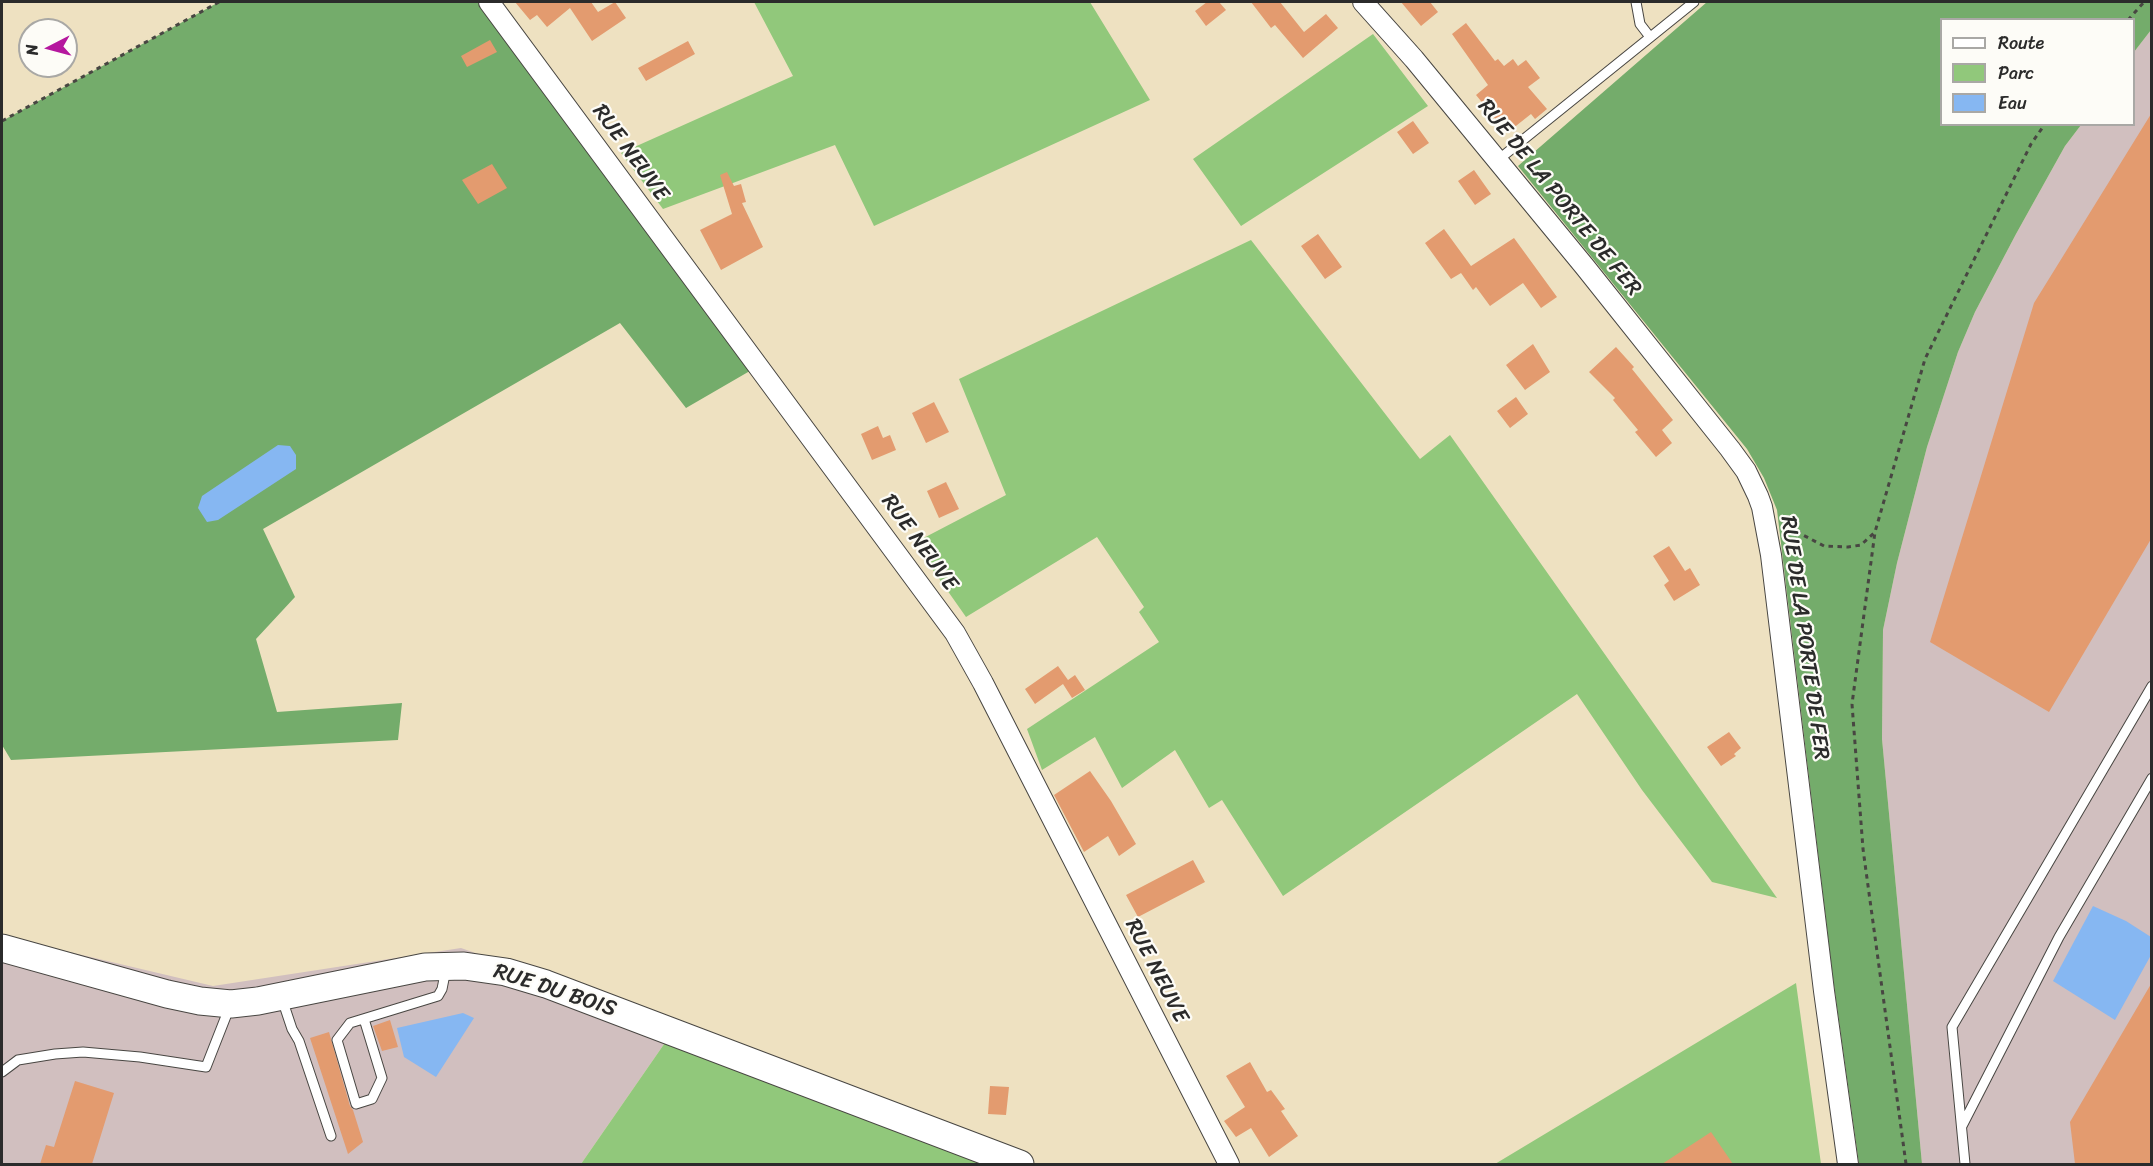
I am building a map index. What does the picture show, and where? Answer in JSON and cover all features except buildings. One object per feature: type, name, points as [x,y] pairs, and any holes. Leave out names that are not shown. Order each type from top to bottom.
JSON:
[{"type":"street","name":"RUE NEUVE","points":[[489,2],[955,633],[983,682],[1229,1164]]},
{"type":"street","name":"RUE DE LA PORTE DE FER","points":[[1363,2],[1498,160],[1730,449],[1746,471],[1762,507],[1771,555],[1848,1164]]},
{"type":"street","name":"RUE DU BOIS","points":[[2,948],[166,994],[231,1004],[282,997],[411,969],[447,966],[489,969],[546,984],[1020,1164]]},
{"type":"lane","points":[[1636,2],[1640,24],[1650,37]]},
{"type":"lane","points":[[1498,160],[1694,2]]},
{"type":"lane","points":[[1965,1164],[1952,1027],[2151,686]]},
{"type":"lane","points":[[1961,1127],[2059,937],[2151,778]]},
{"type":"lane","points":[[364,1019],[382,1078],[372,1099],[356,1104],[337,1040],[350,1023],[438,996],[442,989],[447,966]]},
{"type":"lane","points":[[282,997],[331,1136]]},
{"type":"lane","points":[[2,1072],[18,1060],[83,1052],[140,1057],[206,1067],[231,1004]]},
{"type":"path","points":[[2,121],[219,2]]},
{"type":"path","points":[[2130,18],[2144,2]]},
{"type":"path","points":[[1906,1164],[1863,849],[1852,704],[1875,532],[1925,358],[2031,144],[2044,126]]},
{"type":"path","points":[[1762,507],[1803,535],[1824,546],[1861,545],[1875,532]]},
{"type":"shaded area","points":[[2151,30],[2151,1164],[1922,1164],[1882,739],[1883,630],[1897,563],[1927,447],[1958,352],[1975,312],[2065,146],[2080,126],[2135,126],[2135,51]]},
{"type":"shaded area","points":[[6,937],[213,986],[461,948],[678,1024],[581,1164],[2,1164],[2,949]]},
{"type":"green space","points":[[219,2],[487,2],[755,368],[686,408],[620,323],[263,529],[295,597],[256,639],[277,712],[402,703],[398,740],[11,760],[2,745],[2,121]]},
{"type":"green space","points":[[754,2],[1090,2],[1150,100],[874,226],[835,145],[663,209],[621,153],[793,76]]},
{"type":"green space","points":[[1707,2],[2151,2],[2151,30],[2135,51],[2135,18],[1940,18],[1940,126],[2080,126],[2065,146],[2016,234],[1975,312],[1958,352],[1927,447],[1897,563],[1883,630],[1882,739],[1922,1164],[1859,1164],[1833,978],[1777,510],[1764,478],[1747,449],[1518,166]]},
{"type":"green space","points":[[1373,34],[1428,106],[1241,226],[1193,159]]},
{"type":"green space","points":[[1251,240],[1420,459],[1450,435],[1777,898],[1712,882],[1642,790],[1577,694],[1283,896],[1222,800],[1209,808],[1175,750],[1122,788],[1095,737],[1042,770],[1027,729],[1159,642],[1139,612],[1144,607],[1097,537],[966,617],[914,543],[1006,495],[959,379]]},
{"type":"green space","points":[[1796,983],[1821,1164],[1495,1164]]},
{"type":"green space","points":[[678,1024],[983,1164],[581,1164]]},
{"type":"water","points":[[278,445],[290,446],[296,455],[296,469],[218,520],[207,522],[198,508],[202,496]]},
{"type":"water","points":[[2093,906],[2126,921],[2151,937],[2151,955],[2115,1020],[2053,981]]},
{"type":"water","points":[[463,1013],[474,1018],[436,1077],[404,1057],[397,1028]]}]
